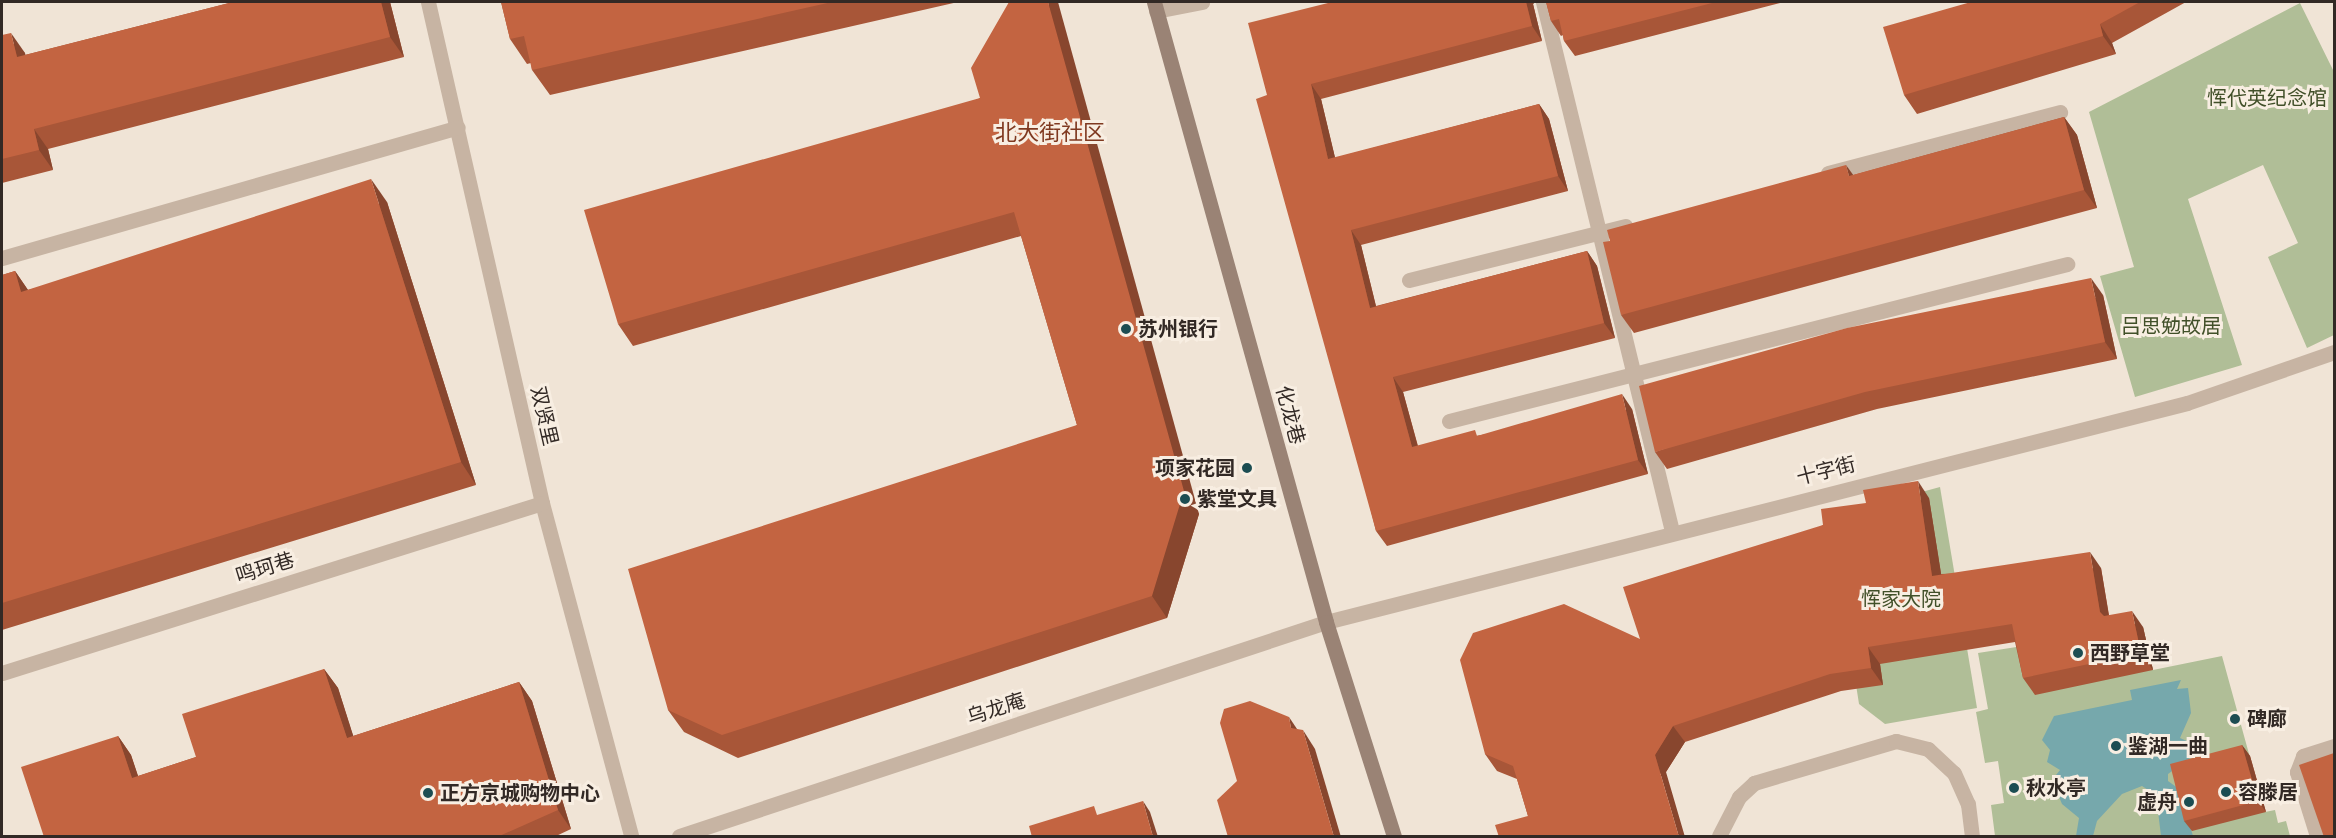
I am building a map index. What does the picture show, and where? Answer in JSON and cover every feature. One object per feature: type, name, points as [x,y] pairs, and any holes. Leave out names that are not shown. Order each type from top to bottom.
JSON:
[{"type":"street","name":"双贤里","points":[[428,2],[542,503],[632,837]]},
{"type":"street","points":[[1155,6],[1202,2]]},
{"type":"street","points":[[1543,2],[1672,531]]},
{"type":"street","name":"化龙巷","points":[[1155,6],[1326,622],[1394,837]]},
{"type":"street","points":[[1807,178],[2060,112]]},
{"type":"street","points":[[2,258],[458,127]]},
{"type":"street","points":[[1409,280],[1646,220]]},
{"type":"street","points":[[1449,421],[2067,264]]},
{"type":"street","name":"十字街","points":[[1326,622],[1672,531],[2187,403],[2334,352]]},
{"type":"street","name":"鸣珂巷","points":[[2,673],[542,503]]},
{"type":"street","name":"乌龙庵","points":[[679,837],[1326,622]]},
{"type":"street","points":[[1719,837],[1739,797],[1754,783],[1862,747],[1896,741],[1928,749],[1954,773],[1968,804],[1972,837]]},
{"type":"street","points":[[2317,837],[2297,772],[2303,756],[2334,746]]},
{"type":"green space","points":[[2300,3],[2334,72],[2334,335],[2307,348],[2268,257],[2298,243],[2263,165],[2188,199],[2242,365],[2135,397],[2100,276],[2134,267],[2089,112]]},
{"type":"green space","name":"恽家大院","points":[[1940,487],[1977,708],[1885,724],[1859,704],[1830,517]]},
{"type":"green space","points":[[2143,627],[2153,670],[2222,656],[2265,812],[2275,810],[2278,823],[2286,821],[2290,836],[1995,836],[1991,805],[2004,803],[1998,761],[1985,763],[1976,712],[1988,709],[1978,653]]},
{"type":"water","points":[[2181,680],[2177,689],[2188,688],[2191,713],[2180,738],[2189,742],[2190,758],[2168,774],[2168,781],[2179,789],[2193,836],[2161,836],[2156,795],[2142,786],[2122,794],[2097,821],[2093,836],[2076,836],[2079,818],[2062,804],[2052,780],[2060,770],[2047,762],[2050,750],[2042,740],[2054,716],[2132,700],[2130,690]]},
{"type":"building","points":[[233,2],[381,2],[390,37],[34,129],[39,150],[2,159],[2,35],[11,33],[17,57]]},
{"type":"building","points":[[501,2],[832,2],[532,70],[524,36],[510,39]]},
{"type":"building","points":[[1009,2],[1048,2],[1184,491],[1152,596],[722,735],[668,710],[628,569],[1077,425],[1014,212],[618,324],[584,210],[980,98],[971,68]]},
{"type":"building","points":[[1332,2],[1526,2],[1532,26],[1311,84],[1328,159],[1539,104],[1558,176],[1351,230],[1370,308],[1587,251],[1604,323],[1393,377],[1412,447],[1475,430],[1477,436],[1622,394],[1638,460],[1376,531],[1256,99],[1267,95],[1248,23]]},
{"type":"building","points":[[1546,2],[1716,2],[1564,41],[1559,19],[1551,21]]},
{"type":"building","points":[[1971,2],[2140,2],[2100,24],[2103,36],[1904,95],[1883,27]]},
{"type":"building","points":[[2064,117],[2084,190],[1621,315],[1603,242],[1610,241],[1607,230],[1846,165],[1849,176]]},
{"type":"building","points":[[371,179],[461,462],[2,603],[2,275],[15,271],[21,292]]},
{"type":"building","points":[[2091,278],[2105,342],[1865,392],[1655,452],[1639,386],[1847,328]]},
{"type":"building","points":[[1918,481],[1932,576],[2090,552],[2100,612],[2104,616],[2132,611],[2141,653],[2023,678],[2012,624],[1868,647],[1871,668],[1830,674],[1673,726],[1655,755],[1679,837],[1499,837],[1495,825],[1528,816],[1513,766],[1485,754],[1460,660],[1473,633],[1564,604],[1640,639],[1623,587],[1823,525],[1821,509],[1866,503],[1863,490]]},
{"type":"building","points":[[324,669],[347,738],[519,682],[558,810],[497,837],[44,837],[21,767],[118,736],[132,778],[196,757],[182,714]]},
{"type":"building","points":[[1250,701],[1289,717],[1291,728],[1303,730],[1334,837],[1228,837],[1217,800],[1237,781],[1220,723],[1224,709]]},
{"type":"building","points":[[2242,745],[2258,801],[2184,821],[2170,764]]},
{"type":"building","points":[[2334,753],[2334,837],[2324,837],[2299,765]]},
{"type":"building","points":[[1143,801],[1153,837],[1032,837],[1029,826],[1094,806],[1097,815]]},
{"type":"place","name":"苏州银行","points":[[1126,329]]},
{"type":"place","name":"项家花园","points":[[1247,468]]},
{"type":"place","name":"紫堂文具","points":[[1185,499]]},
{"type":"place","name":"西野草堂","points":[[2078,653]]},
{"type":"place","name":"碑廊","points":[[2235,719]]},
{"type":"place","name":"鉴湖一曲","points":[[2116,746]]},
{"type":"place","name":"秋水亭","points":[[2014,788]]},
{"type":"place","name":"容滕居","points":[[2226,792]]},
{"type":"place","name":"正方京城购物中心","points":[[428,793]]},
{"type":"place","name":"虚舟","points":[[2189,802]]},
{"type":"district","name":"北大街社区","points":[[1050,133]]},
{"type":"park label","name":"恽代英纪念馆","points":[[2267,98]]},
{"type":"park label","name":"吕思勉故居","points":[[2171,326]]}]
